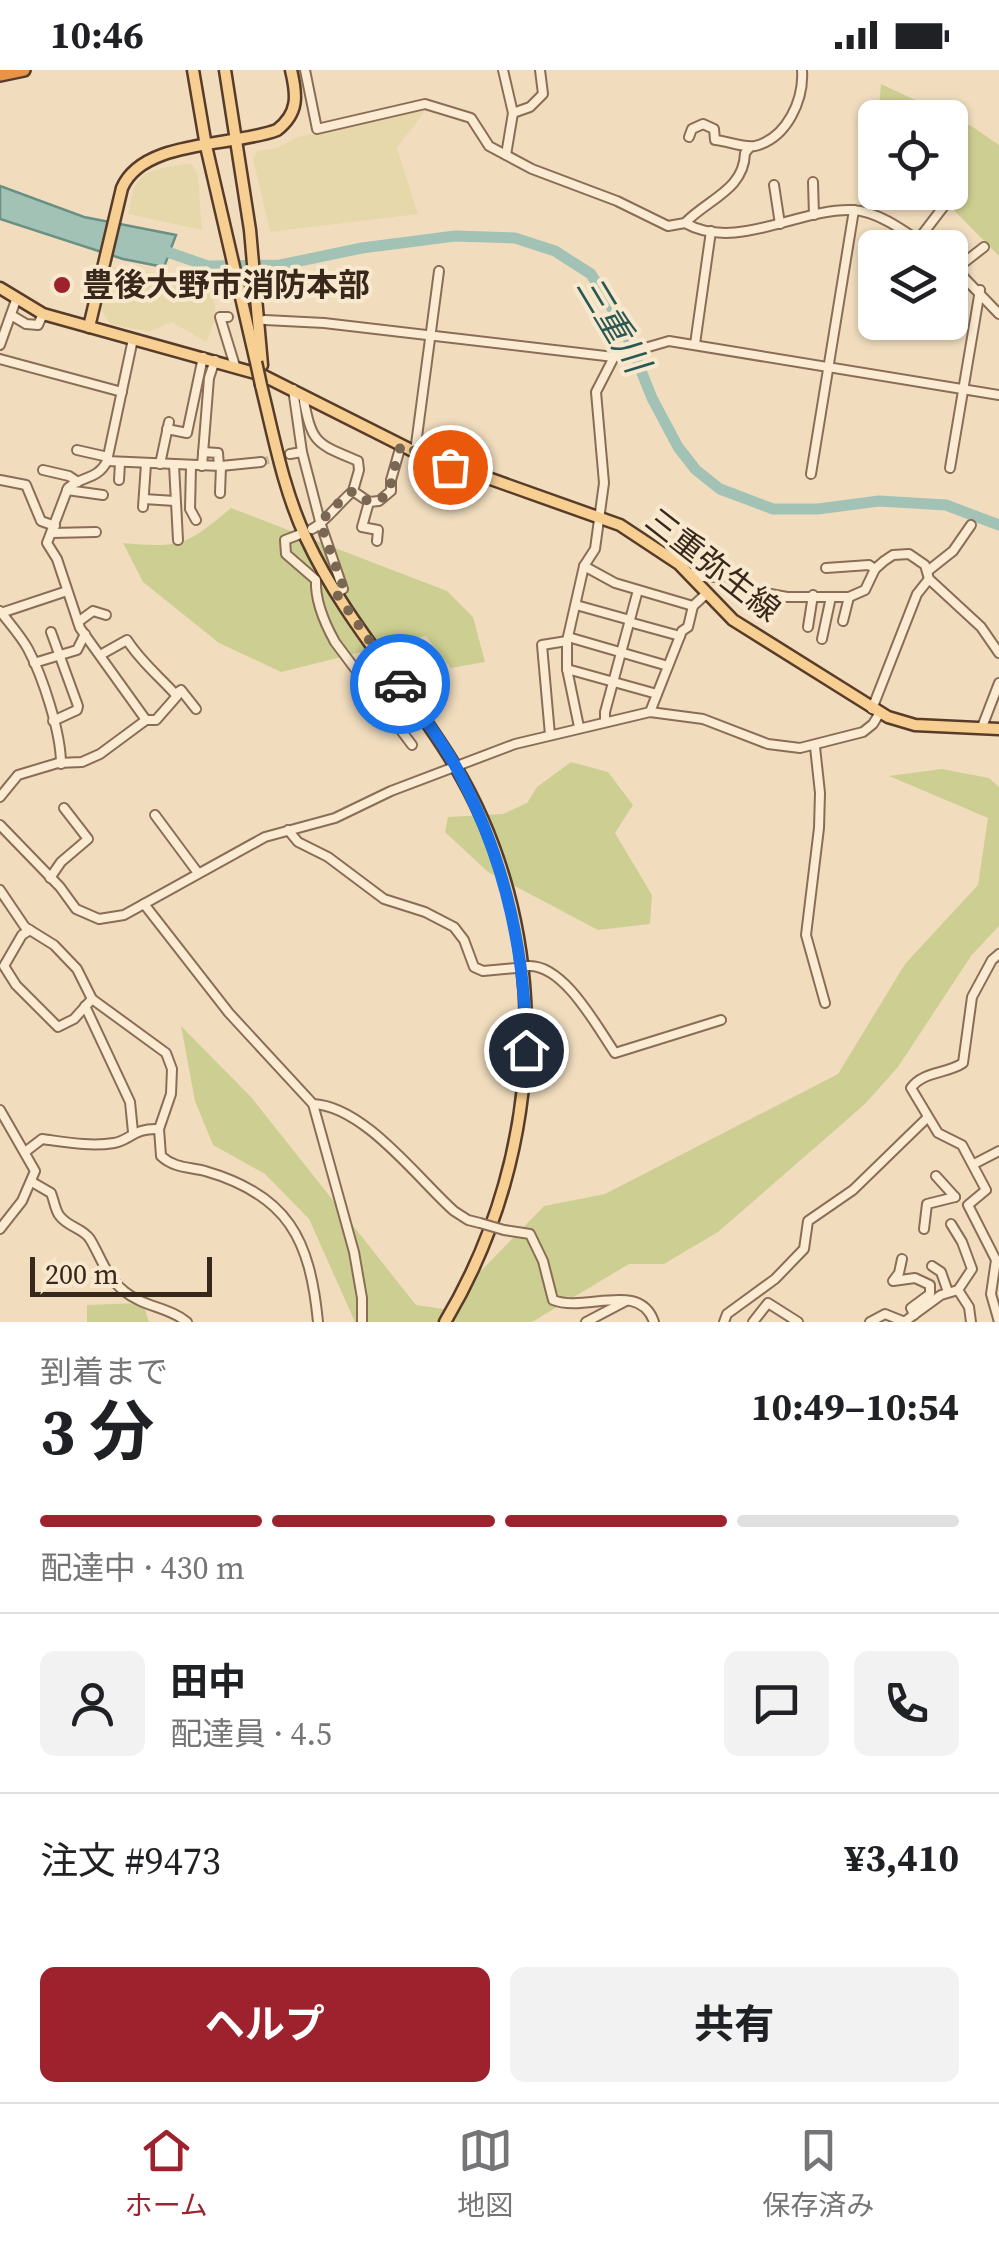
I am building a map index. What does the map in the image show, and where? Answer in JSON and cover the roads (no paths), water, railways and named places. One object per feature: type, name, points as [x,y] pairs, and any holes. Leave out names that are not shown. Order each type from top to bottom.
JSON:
[{"type":"highway","points":[[0,76],[24,70]]},
{"type":"main road","points":[[193,70],[224,230],[290,499],[336,593],[456,766],[492,843],[508,894],[523,968],[526,1050],[522,1114],[501,1200],[478,1261],[445,1322]]},
{"type":"main road","points":[[225,70],[250,230],[259,364]]},
{"type":"main road","points":[[89,327],[124,183],[137,167],[158,156],[276,130],[291,116],[296,99],[291,70]]},
{"type":"main road","name":"三重弥生線","points":[[0,288],[42,314],[235,366],[298,391],[415,452],[599,516],[638,534],[666,553],[734,620],[875,712],[915,725],[999,729]]},
{"type":"street","points":[[305,70],[317,130],[425,104],[472,118],[489,146],[506,155],[668,226],[685,223],[729,190],[744,168],[744,153],[779,134],[800,102],[802,70]]},
{"type":"street","points":[[503,70],[513,113],[506,155]]},
{"type":"street","points":[[513,113],[530,108],[543,94],[540,70]]},
{"type":"street","points":[[689,138],[692,129],[703,124],[714,129],[715,140],[750,147]]},
{"type":"street","points":[[774,185],[780,224]]},
{"type":"street","points":[[811,186],[812,216]]},
{"type":"street","points":[[685,223],[696,230],[710,231],[780,224],[854,210],[901,230]]},
{"type":"street","points":[[811,474],[854,210]]},
{"type":"street","points":[[926,230],[941,210]]},
{"type":"street","points":[[695,344],[710,231]]},
{"type":"street","points":[[968,257],[984,247]]},
{"type":"street","points":[[415,452],[440,271]]},
{"type":"street","points":[[968,279],[999,314]]},
{"type":"street","points":[[950,468],[980,290]]},
{"type":"street","points":[[0,346],[16,300]]},
{"type":"street","points":[[11,316],[32,326],[41,324],[42,314]]},
{"type":"street","points":[[228,317],[220,317],[235,366]]},
{"type":"street","points":[[265,320],[324,323],[617,357],[662,342],[695,344],[999,395]]},
{"type":"street","points":[[134,339],[107,459],[97,475],[67,490],[47,543],[57,559],[78,622],[146,720]]},
{"type":"street","points":[[579,727],[568,669],[567,639],[584,566],[595,549],[599,516],[604,468],[596,392],[617,357]]},
{"type":"street","points":[[0,359],[122,392]]},
{"type":"street","points":[[160,464],[168,425],[188,432],[209,359]]},
{"type":"street","points":[[202,466],[209,359]]},
{"type":"street","points":[[298,391],[302,452],[316,527],[344,589],[336,593]]},
{"type":"street","points":[[298,391],[310,430],[319,444],[358,461],[353,491],[316,527]]},
{"type":"street","points":[[353,491],[369,502],[379,501],[391,490],[401,445]]},
{"type":"street","points":[[77,450],[120,463],[220,466],[262,462]]},
{"type":"street","points":[[203,452],[218,453],[220,493]]},
{"type":"street","points":[[290,454],[302,452]]},
{"type":"street","points":[[118,480],[120,463]]},
{"type":"street","points":[[146,464],[144,503],[175,501]]},
{"type":"street","points":[[174,465],[178,540]]},
{"type":"street","points":[[191,466],[190,509],[196,520]]},
{"type":"street","points":[[43,470],[78,482]]},
{"type":"street","points":[[0,480],[26,486],[40,519],[54,529],[95,532],[94,543]]},
{"type":"street","points":[[67,490],[103,494]]},
{"type":"street","points":[[369,502],[362,527],[378,530],[378,542]]},
{"type":"street","points":[[0,824],[76,909],[99,919],[124,915],[265,836],[335,818],[391,791],[515,744],[605,720],[650,712],[703,720],[778,747],[815,746],[863,732],[873,724],[917,594],[972,526]]},
{"type":"street","points":[[298,535],[285,540],[286,554],[311,572],[334,642],[412,745]]},
{"type":"street","points":[[692,577],[726,577],[745,589],[787,597],[849,597],[865,590],[876,569],[901,553],[909,554],[999,653]]},
{"type":"street","points":[[826,568],[869,565],[876,569]]},
{"type":"street","points":[[584,566],[606,580],[693,606]]},
{"type":"street","points":[[605,720],[638,590]]},
{"type":"street","points":[[61,764],[54,721],[34,663],[26,645],[1,612],[67,591]]},
{"type":"street","points":[[650,712],[680,636],[688,627],[693,606],[706,594]]},
{"type":"street","points":[[808,627],[813,595]]},
{"type":"street","points":[[822,639],[831,597]]},
{"type":"street","points":[[843,621],[849,597]]},
{"type":"street","points":[[576,606],[680,636]]},
{"type":"street","points":[[78,622],[93,610],[106,615]]},
{"type":"street","points":[[52,632],[78,706],[78,710],[54,721]]},
{"type":"street","points":[[989,639],[999,632]]},
{"type":"street","points":[[34,663],[77,650],[85,634]]},
{"type":"street","points":[[550,735],[542,645],[567,639],[668,666]]},
{"type":"street","points":[[102,654],[127,640],[143,664],[175,694]]},
{"type":"street","points":[[568,669],[657,694]]},
{"type":"street","points":[[982,727],[999,684]]},
{"type":"street","points":[[0,796],[18,775],[72,765],[100,754],[146,720],[156,720],[181,690],[196,709]]},
{"type":"street","points":[[815,746],[819,828],[806,935],[825,1002]]},
{"type":"street","points":[[50,878],[61,862],[88,838],[64,808]]},
{"type":"street","points":[[155,816],[198,873]]},
{"type":"street","points":[[288,830],[298,842],[328,857],[384,899],[425,912],[454,927],[464,940],[474,967],[483,971],[528,966],[548,970],[580,1001],[615,1053],[721,1020]]},
{"type":"street","points":[[0,890],[30,930],[54,945],[77,969],[130,1102],[133,1132]]},
{"type":"street","points":[[144,904],[229,1013],[313,1104],[354,1252],[362,1322]]},
{"type":"street","points":[[30,930],[22,935],[1,967],[58,1028],[74,1020],[89,1003]]},
{"type":"street","points":[[969,1203],[986,1190],[974,1164],[962,1145],[938,1133],[913,1093],[913,1084],[963,1062],[972,997],[999,954]]},
{"type":"street","points":[[89,1003],[166,1053],[170,1060],[171,1094],[159,1129],[159,1148],[168,1163],[253,1188],[280,1211],[298,1236],[309,1263],[318,1322]]},
{"type":"street","points":[[313,1104],[358,1122],[468,1220],[530,1234],[543,1261],[553,1300],[562,1304],[643,1303],[654,1322]]},
{"type":"street","points":[[0,1110],[35,1171],[32,1182],[0,1229]]},
{"type":"street","points":[[726,1321],[727,1314],[775,1279],[804,1249],[808,1221],[853,1190],[927,1118]]},
{"type":"street","points":[[25,1152],[42,1140],[66,1145],[115,1143],[133,1132],[159,1129]]},
{"type":"street","points":[[974,1164],[999,1151]]},
{"type":"street","points":[[936,1176],[955,1197],[969,1203],[996,1260],[990,1294],[998,1322]]},
{"type":"street","points":[[32,1182],[52,1193],[59,1215],[67,1224],[88,1234],[106,1271],[124,1291],[143,1303],[176,1313],[187,1322]]},
{"type":"street","points":[[924,1229],[927,1204],[955,1197]]},
{"type":"street","points":[[870,1322],[885,1314],[905,1322],[953,1291],[972,1273],[962,1242],[951,1224]]},
{"type":"street","points":[[962,1242],[978,1224]]},
{"type":"street","points":[[902,1259],[893,1281],[915,1278],[932,1290],[911,1308],[914,1315]]},
{"type":"street","points":[[932,1266],[969,1307],[971,1322]]},
{"type":"street","points":[[586,1322],[626,1302]]},
{"type":"street","points":[[753,1322],[765,1304],[772,1303],[798,1322]]},
{"type":"waterway","name":"三重川","points":[[156,248],[208,266],[280,265],[362,248],[455,236],[515,238],[555,251],[591,274],[623,326],[652,398],[678,447],[696,470],[720,489],[773,509],[818,509],[879,501],[946,505],[999,525]]},
{"type":"tunnel","points":[[261,462],[290,454]]},
{"type":"place","name":"豊後大野市消防本部","points":[[62,285]]}]
